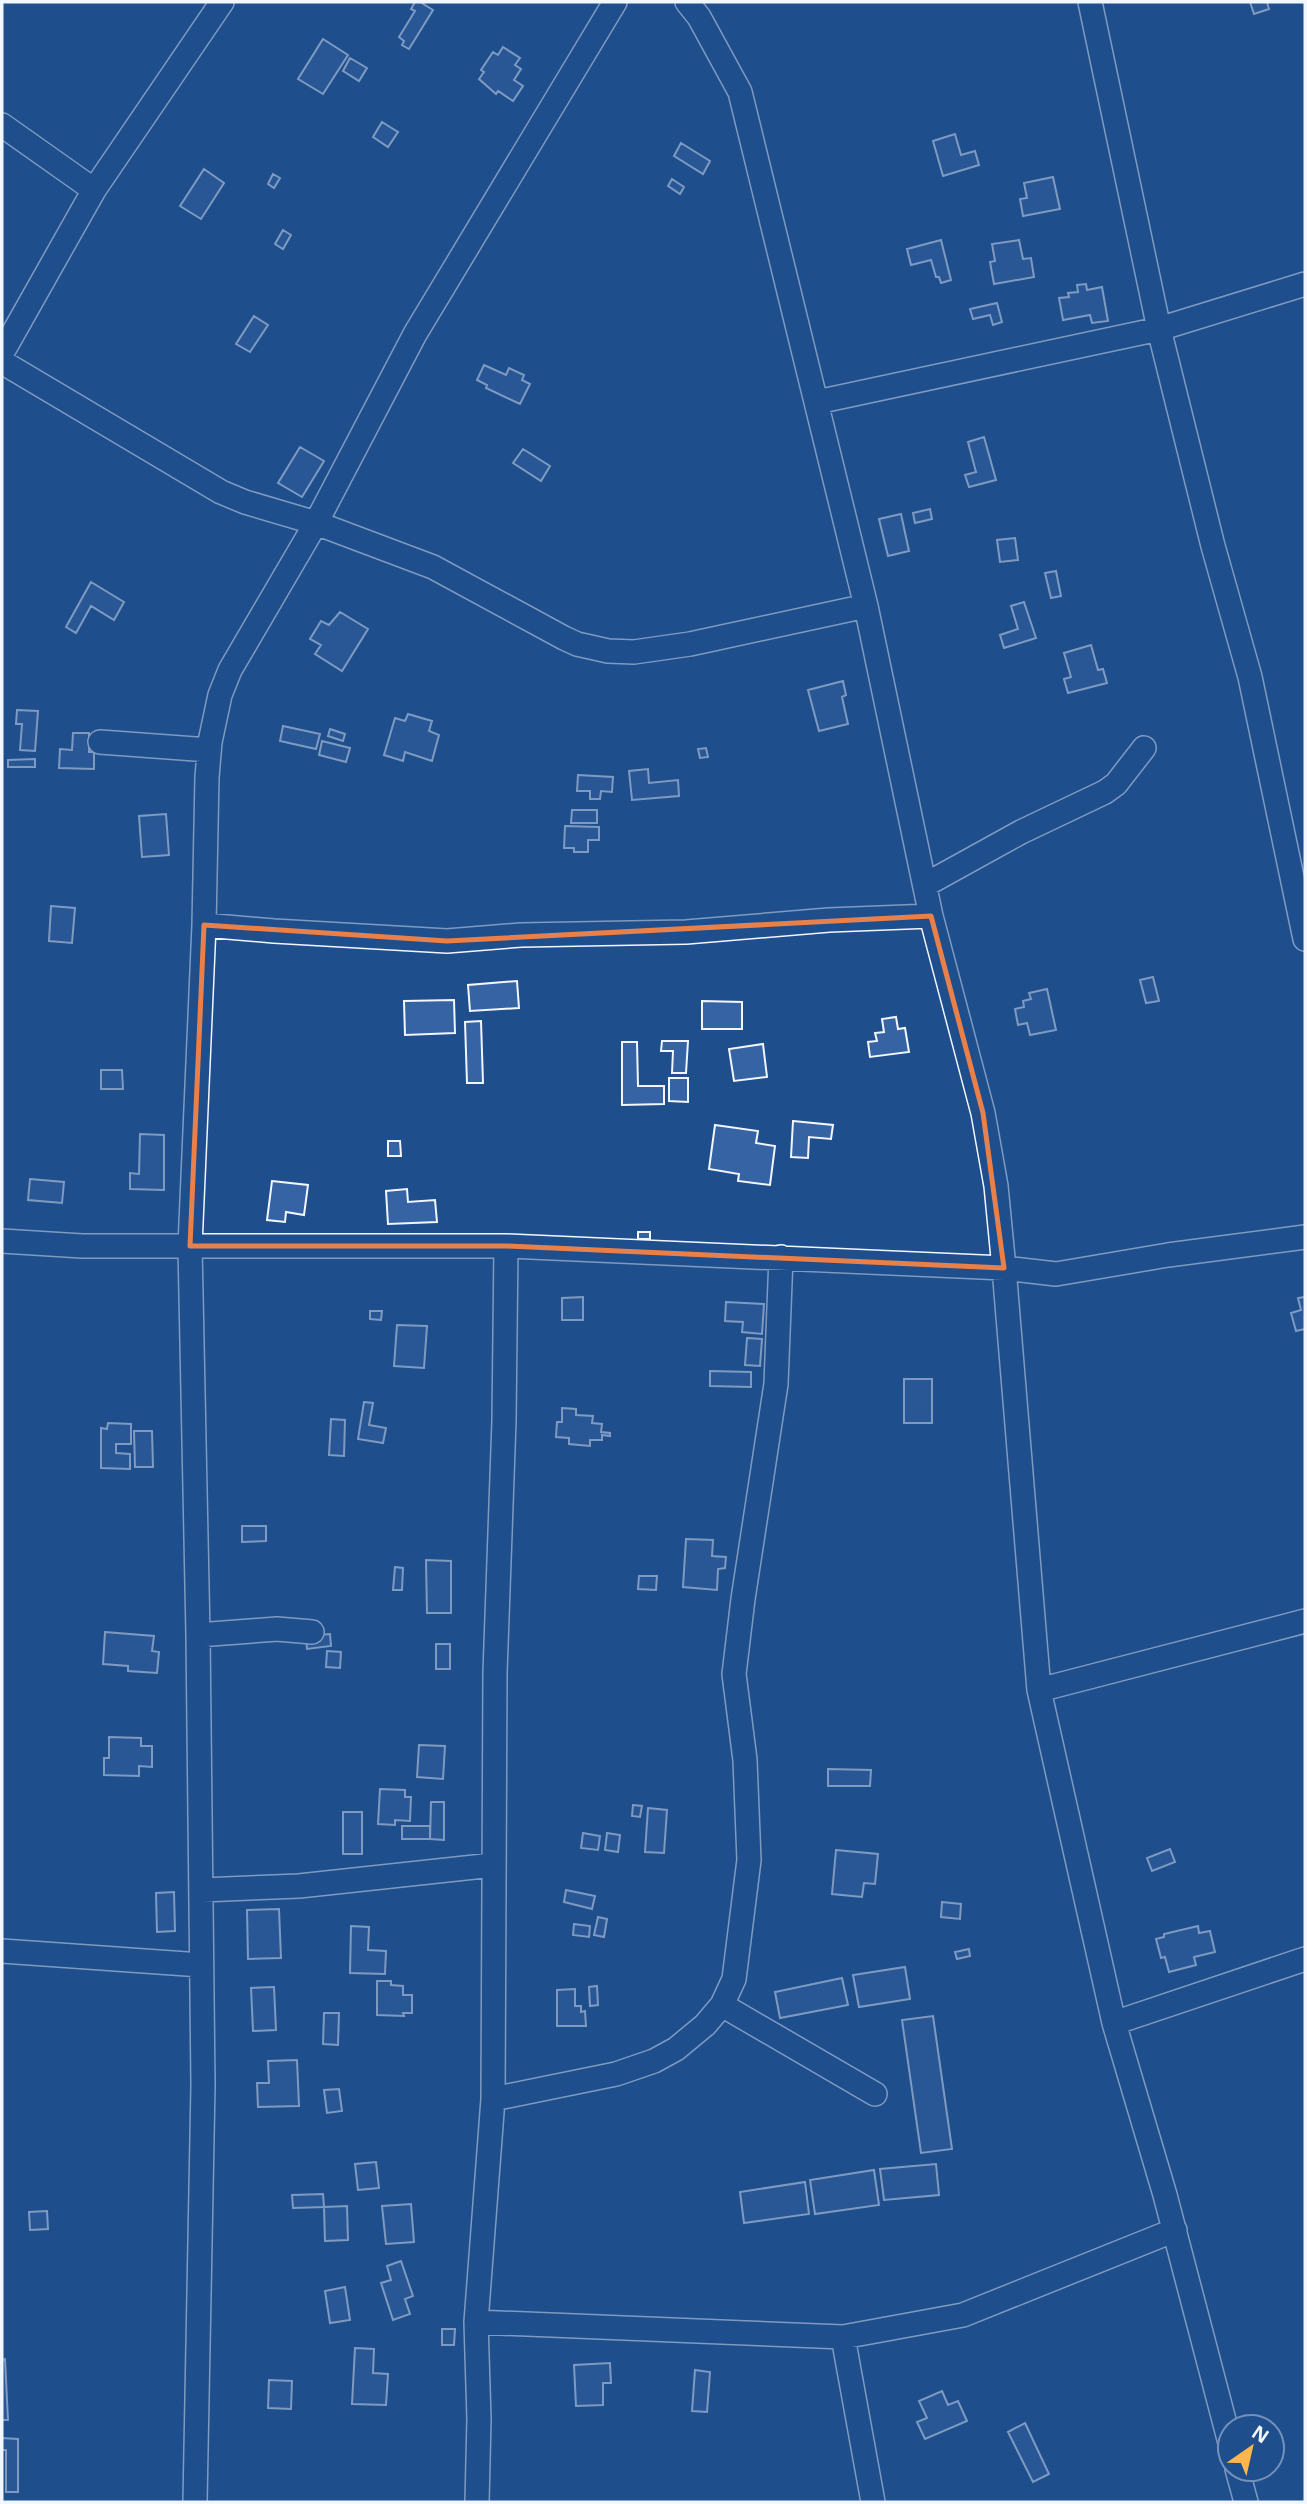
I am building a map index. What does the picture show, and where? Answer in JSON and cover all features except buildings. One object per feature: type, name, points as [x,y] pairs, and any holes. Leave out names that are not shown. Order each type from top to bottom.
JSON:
[{"type":"street","points":[[2,353],[94,190],[222,2]]},
{"type":"street","points":[[195,2502],[203,2085],[190,1246],[209,750],[220,695],[230,670],[316,523],[415,334],[615,2]]},
{"type":"street","points":[[687,2],[699,17],[740,92],[866,606],[931,916],[983,1113],[996,1186],[1004,1268],[1039,1690],[1114,2023],[1174,2230],[1222,2413]]},
{"type":"street","points":[[1090,2],[1159,329],[1213,546],[1250,677],[1305,939]]},
{"type":"street","points":[[2,125],[94,190]]},
{"type":"street","points":[[817,402],[1159,329],[1305,284]]},
{"type":"street","points":[[2,362],[221,492],[316,523],[433,567],[577,644],[608,651],[634,652],[690,644],[866,606]]},
{"type":"street","points":[[100,742],[209,750]]},
{"type":"street","points":[[925,885],[1021,832],[1105,792],[1120,779],[1144,748]]},
{"type":"street","points":[[204,925],[274,932],[447,941],[534,934],[686,932],[829,920],[931,916]]},
{"type":"street","points":[[2,1241],[82,1245],[506,1246],[1004,1268],[1056,1274],[1167,1255],[1305,1237]]},
{"type":"street","points":[[477,2502],[479,2419],[476,2322],[493,2099],[495,1673],[504,1421],[506,1246]]},
{"type":"street","points":[[493,2099],[602,2077],[654,2060],[676,2049],[705,2025],[722,2005],[734,1979],[749,1860],[745,1760],[734,1674],[776,1384],[781,1257]]},
{"type":"street","points":[[1039,1690],[1305,1620]]},
{"type":"street","points":[[198,1635],[277,1629],[312,1632]]},
{"type":"street","points":[[202,1890],[299,1886],[494,1865]]},
{"type":"street","points":[[2,1951],[201,1965]]},
{"type":"street","points":[[1114,2023],[1305,1959]]},
{"type":"street","points":[[722,2005],[875,2094]]},
{"type":"street","points":[[476,2322],[843,2337],[963,2315],[1174,2230]]},
{"type":"street","points":[[843,2337],[873,2502]]},
{"type":"street","points":[[1241,2483],[1246,2502]]},
{"type":"highlighted area","points":[[931,916],[983,1113],[1004,1268],[506,1246],[190,1246],[204,925],[447,941]]}]
